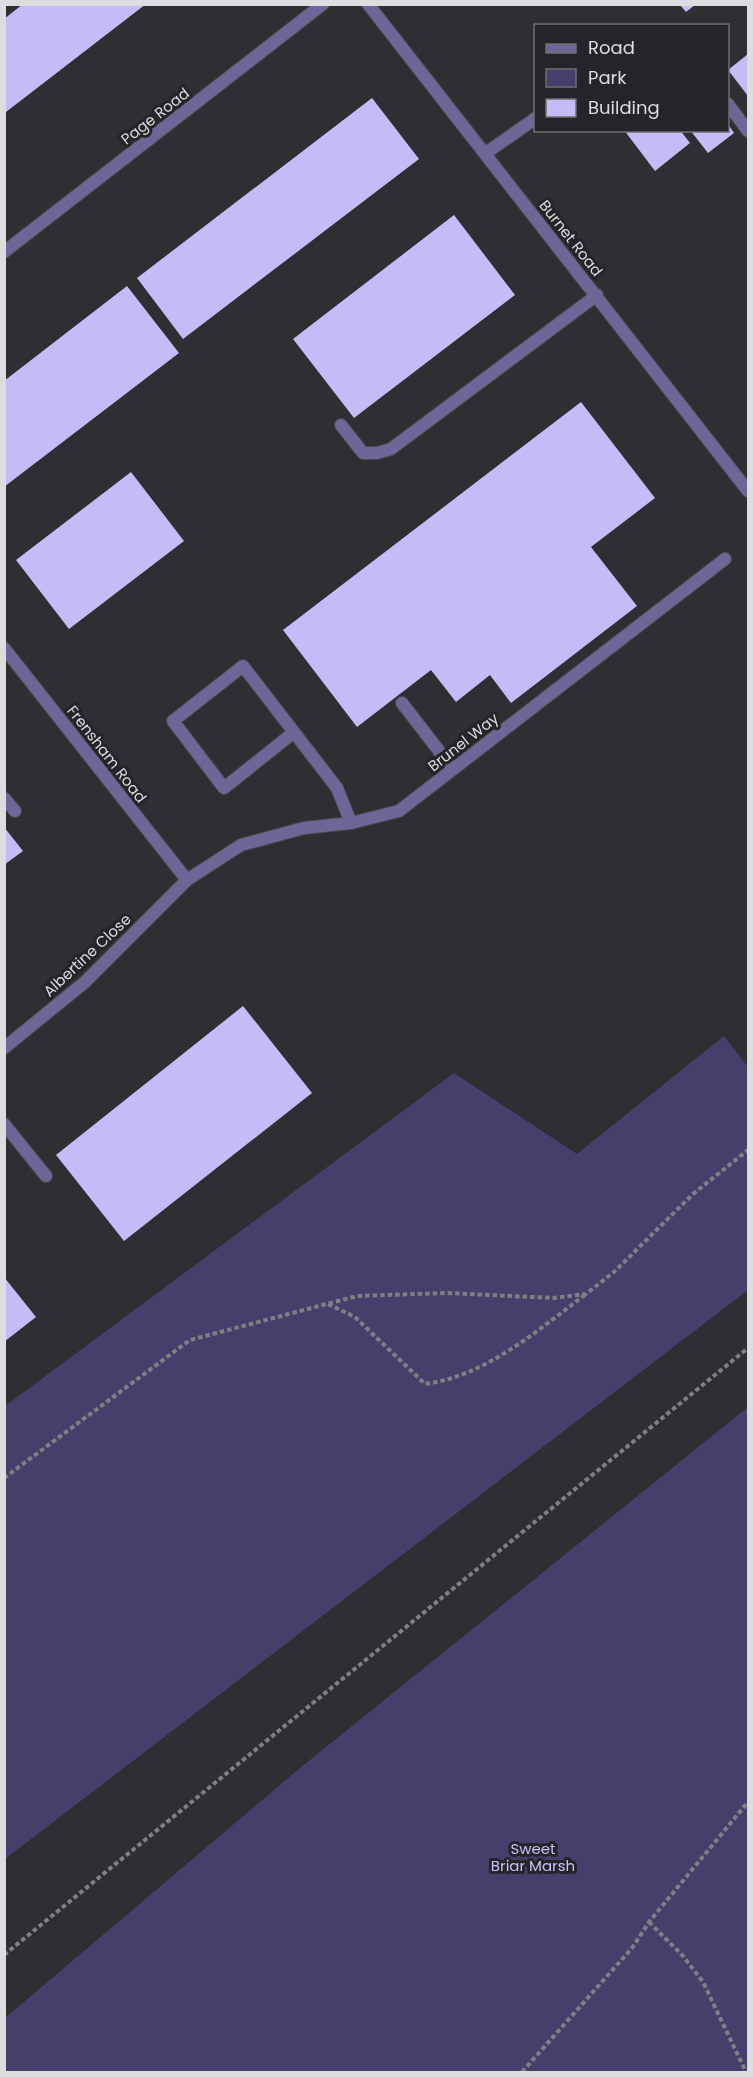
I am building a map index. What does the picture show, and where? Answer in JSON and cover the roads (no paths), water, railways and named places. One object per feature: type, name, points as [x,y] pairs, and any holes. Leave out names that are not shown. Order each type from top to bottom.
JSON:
[{"type":"street","name":"Page Road","points":[[4,252],[323,4]]},
{"type":"street","name":"Burnet Road","points":[[368,4],[748,491]]},
{"type":"street","points":[[729,105],[748,132]]},
{"type":"street","points":[[486,153],[534,119]]},
{"type":"street","points":[[341,425],[363,453],[377,453],[391,449],[597,295]]},
{"type":"street","name":"Brunel Way","points":[[187,880],[241,845],[304,828],[351,823],[399,811],[724,559]]},
{"type":"street","name":"Frensham Road","points":[[4,648],[187,880]]},
{"type":"street","points":[[293,733],[224,788],[173,721],[243,666],[337,788],[351,823]]},
{"type":"street","points":[[402,703],[453,770]]},
{"type":"street","points":[[4,798],[15,812]]},
{"type":"street","name":"Albertine Close","points":[[4,1048],[85,982],[187,880]]},
{"type":"street","points":[[4,1124],[46,1176]]},
{"type":"park label","name":"Sweet Briar Marsh","points":[[533,1856]]}]
